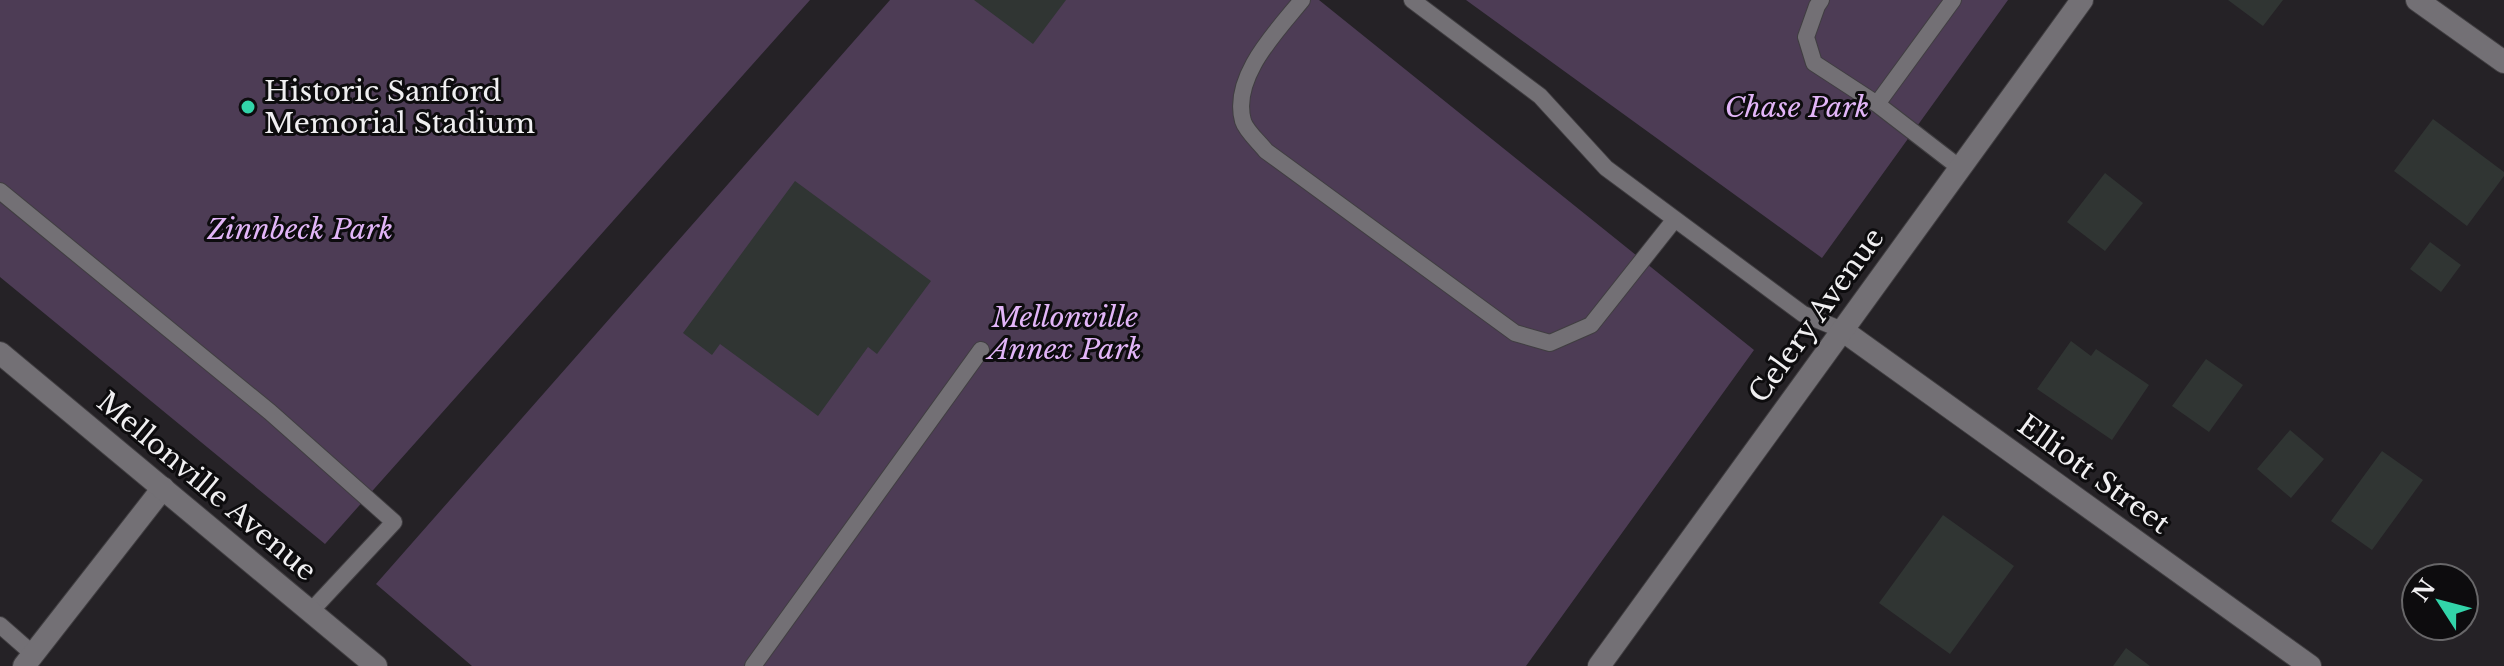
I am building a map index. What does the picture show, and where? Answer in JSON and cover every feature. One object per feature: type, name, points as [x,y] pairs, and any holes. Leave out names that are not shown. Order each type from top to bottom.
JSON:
[{"type":"street","name":"Celery Avenue","points":[[1599,666],[2082,0]]},
{"type":"street","points":[[2417,0],[2504,62]]},
{"type":"street","name":"Elliott Street","points":[[1842,330],[2310,666]]},
{"type":"street","name":"Mellonville Avenue","points":[[0,353],[376,666]]},
{"type":"street","points":[[29,660],[163,488]]},
{"type":"lane","points":[[1302,0],[1259,53],[1241,97],[1244,123],[1266,151],[1515,333],[1550,343],[1591,325],[1675,219]]},
{"type":"lane","points":[[1412,0],[1540,96],[1606,168],[1803,314],[1842,330]]},
{"type":"lane","points":[[1821,0],[1806,37],[1814,63],[1877,104],[1960,168]]},
{"type":"lane","points":[[1877,104],[1953,0]]},
{"type":"lane","points":[[0,191],[270,412],[394,522],[311,611]]},
{"type":"lane","points":[[753,666],[981,350]]},
{"type":"lane","points":[[0,625],[29,660]]},
{"type":"green space","name":"Zinnbeck Park","points":[[0,0],[810,0],[325,544],[0,277]]},
{"type":"green space","name":"Mellonville Annex Park","points":[[890,0],[1319,0],[1754,350],[1526,666],[472,666],[376,584]]},
{"type":"green space","name":"Chase Park","points":[[1466,0],[2008,0],[1822,258]]},
{"type":"building","points":[[974,0],[1066,0],[1033,44]]},
{"type":"building","points":[[2228,0],[2283,0],[2263,26]]},
{"type":"building","points":[[2433,119],[2504,172],[2467,226],[2394,171]]},
{"type":"building","points":[[2105,173],[2143,203],[2105,251],[2067,222]]},
{"type":"building","points":[[795,181],[931,281],[877,354],[868,347],[818,416],[720,344],[712,355],[683,333]]},
{"type":"building","points":[[2430,242],[2461,265],[2441,292],[2410,269]]},
{"type":"building","points":[[2071,341],[2091,356],[2096,349],[2149,385],[2112,440],[2037,389]]},
{"type":"building","points":[[2206,359],[2243,385],[2209,432],[2172,406]]},
{"type":"building","points":[[2290,430],[2324,459],[2291,498],[2257,469]]},
{"type":"building","points":[[2382,451],[2423,480],[2372,550],[2331,521]]},
{"type":"building","points":[[1943,515],[2014,566],[1950,654],[1879,603]]},
{"type":"building","points":[[2126,648],[2150,666],[2113,666]]},
{"type":"place","name":"Historic Sanford Memorial Stadium","points":[[248,107]]}]
